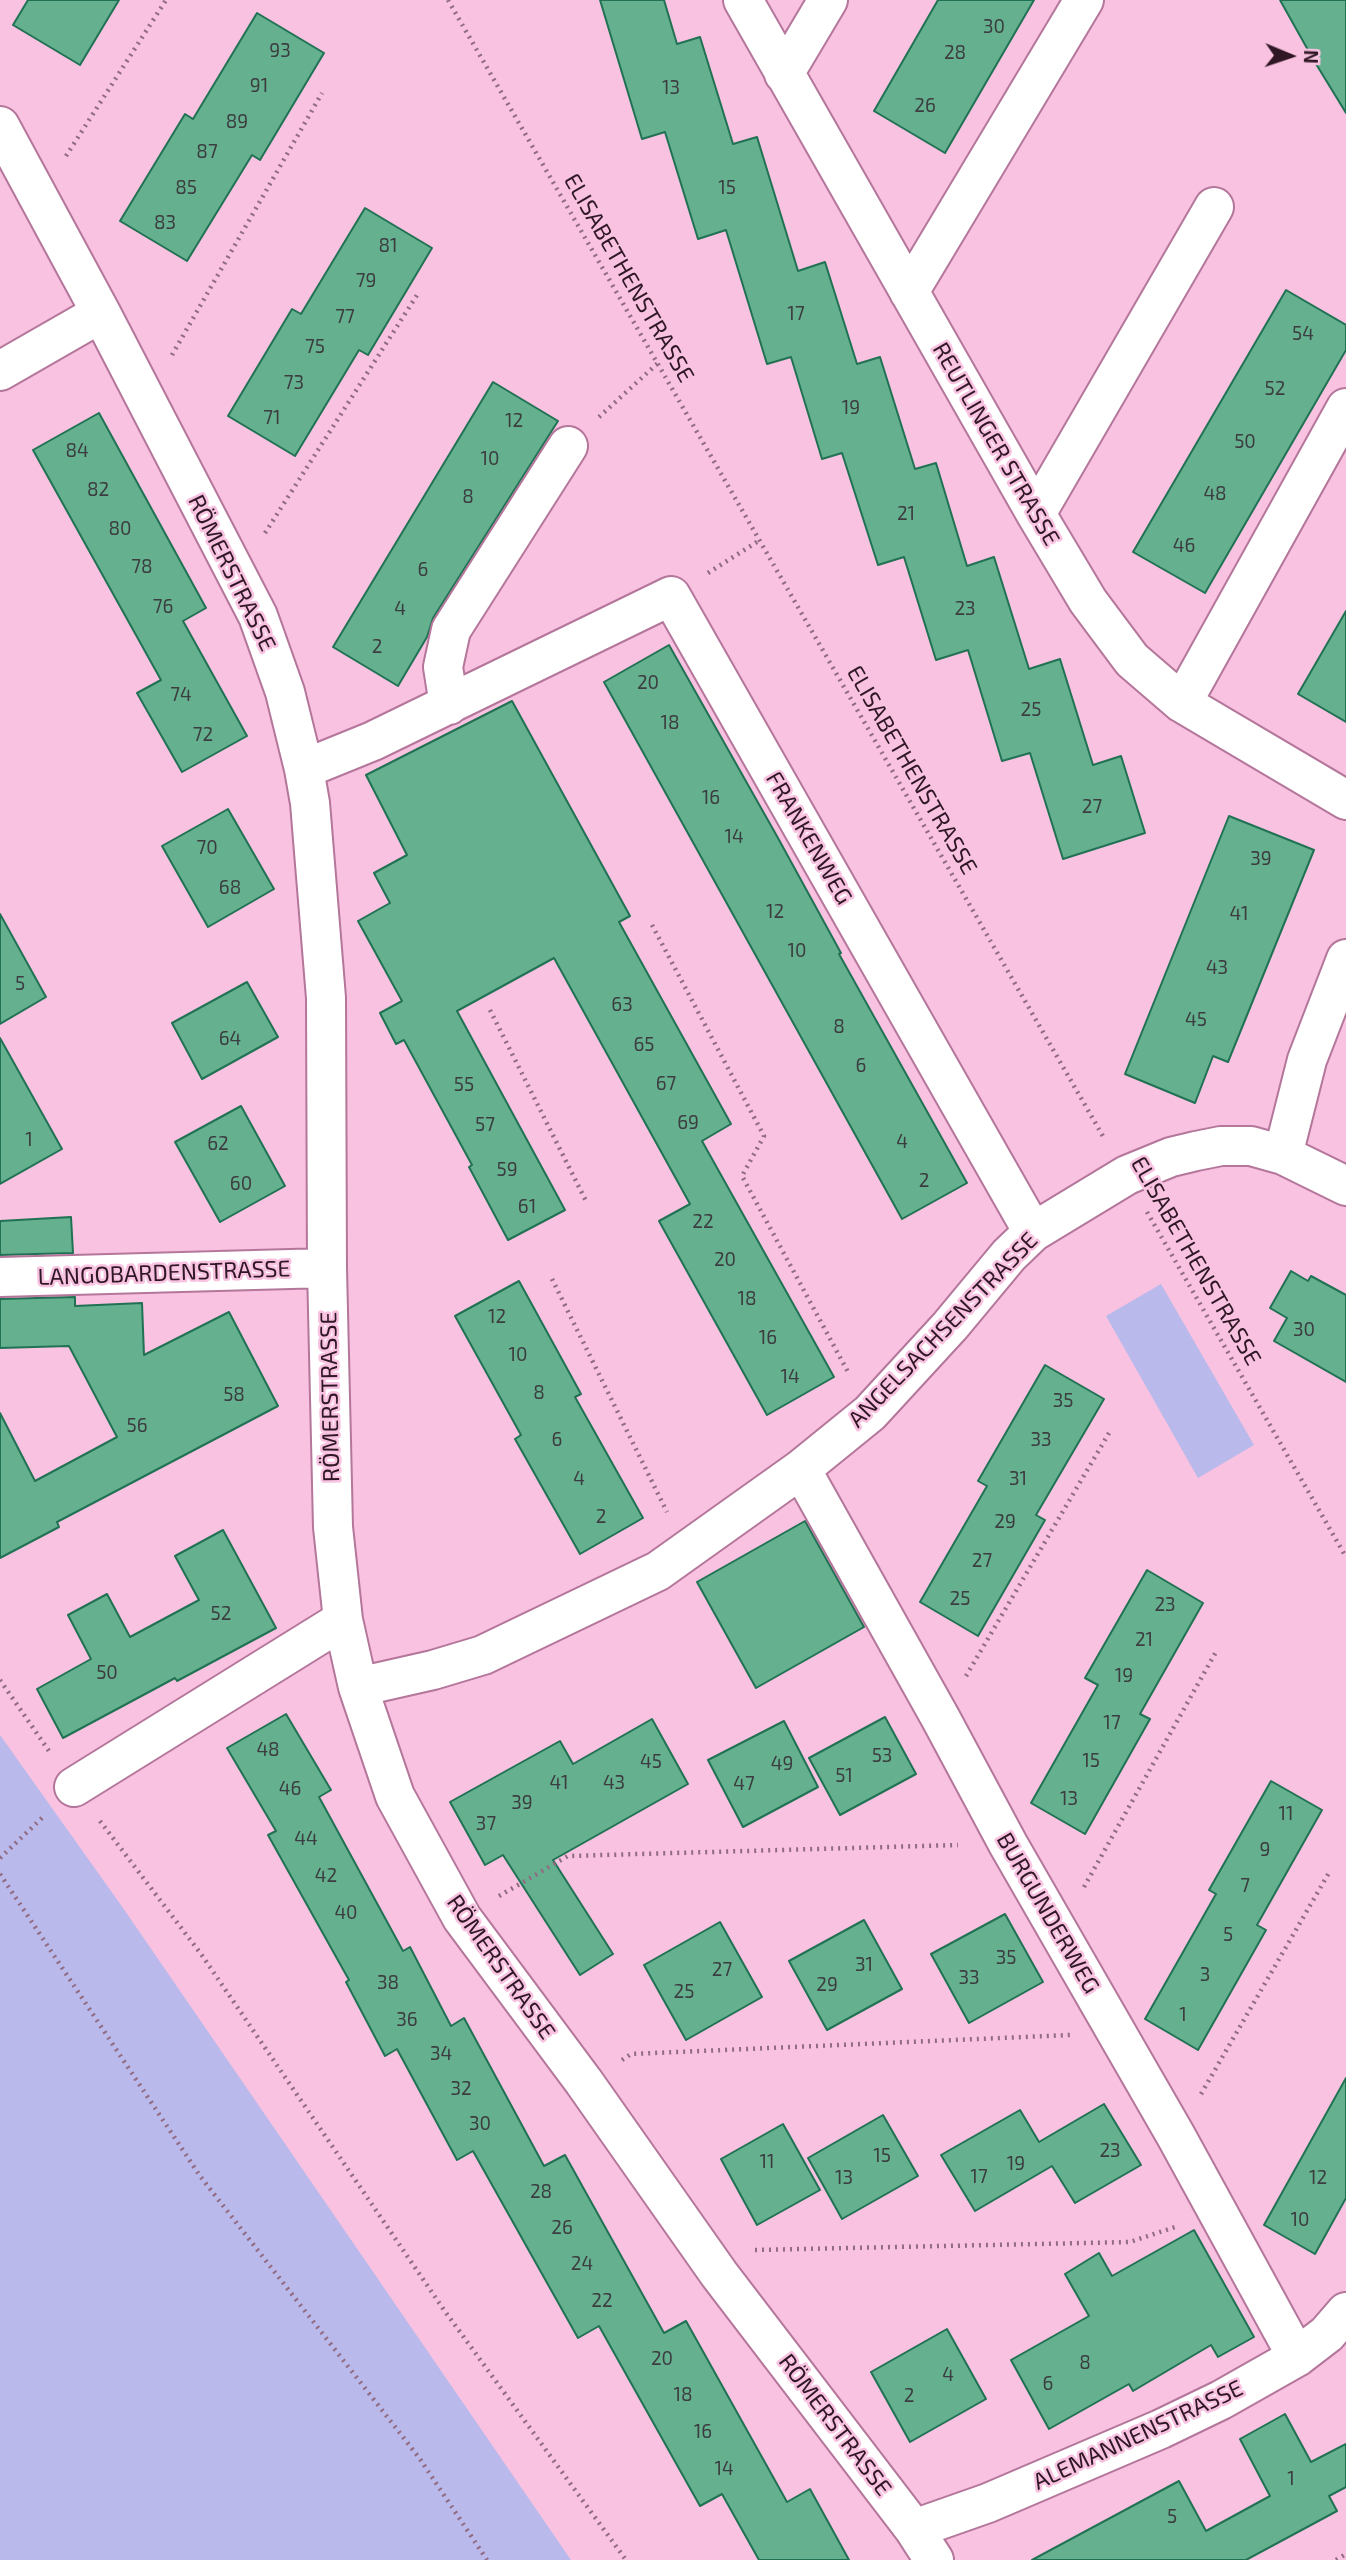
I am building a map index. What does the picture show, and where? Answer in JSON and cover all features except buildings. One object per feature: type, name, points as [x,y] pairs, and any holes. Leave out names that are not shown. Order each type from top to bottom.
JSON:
[{"type":"street","name":"REUTLINGER STRASSE","points":[[743,0],[1036,514],[1088,601],[1132,660],[1182,703],[1346,800]]},
{"type":"street","points":[[784,74],[828,0]]},
{"type":"street","points":[[909,292],[1083,0]]},
{"type":"street","name":"RÖMERSTRASSE","points":[[0,126],[101,313],[258,616],[285,692],[304,769],[310,803],[326,998],[332,1527],[343,1620],[358,1687],[395,1796],[462,1918],[584,2082],[719,2274],[914,2529],[934,2560]]},
{"type":"street","points":[[1036,514],[1214,207]]},
{"type":"street","points":[[0,371],[101,313]]},
{"type":"street","points":[[1182,703],[1346,408]]},
{"type":"street","points":[[449,705],[443,667],[451,630],[568,446]]},
{"type":"street","points":[[304,769],[373,741],[671,596]]},
{"type":"street","name":"FRANKENWEG","points":[[671,596],[1033,1233]]},
{"type":"street","points":[[1283,1155],[1307,1060],[1346,959]]},
{"type":"street","name":"ANGELSACHSENSTRASSE","points":[[358,1687],[433,1670],[483,1655],[658,1571],[801,1469],[870,1413],[950,1326],[1010,1255],[1033,1233],[1128,1175],[1171,1157],[1221,1146],[1251,1146],[1283,1155],[1346,1186]]},
{"type":"street","name":"LANGOBARDENSTRASSE","points":[[0,1277],[327,1268]]},
{"type":"street","name":"BURGUNDERWEG","points":[[801,1469],[1008,1844],[1060,1930],[1297,2357]]},
{"type":"street","points":[[74,1787],[343,1620]]},
{"type":"street","name":"ALEMANNENSTRASSE","points":[[914,2529],[988,2503],[1222,2400],[1297,2357],[1327,2334],[1346,2312]]},
{"type":"path","points":[[40,198],[166,0]]},
{"type":"path","name":"ELISABETHENSTRASSE","points":[[448,0],[1346,1557]]},
{"type":"path","points":[[146,402],[322,93]]},
{"type":"path","points":[[237,576],[419,292]]},
{"type":"path","points":[[568,446],[658,363]]},
{"type":"path","points":[[671,596],[760,540]]},
{"type":"path","points":[[652,925],[764,1136],[742,1176],[870,1413]]},
{"type":"path","points":[[490,1010],[587,1203]]},
{"type":"path","points":[[552,1279],[687,1550]]},
{"type":"path","points":[[941,1719],[1109,1433]]},
{"type":"path","points":[[1060,1930],[1217,1650]]},
{"type":"path","points":[[0,1680],[74,1787],[201,1954],[444,2310],[626,2560]]},
{"type":"path","points":[[0,1858],[74,1787]]},
{"type":"path","points":[[462,1918],[568,1856],[1008,1844]]},
{"type":"path","points":[[1176,2136],[1330,1871]]},
{"type":"path","points":[[0,1874],[200,2176],[420,2459],[486,2560]]},
{"type":"path","points":[[584,2082],[631,2054],[1116,2033]]},
{"type":"path","points":[[719,2274],[754,2250],[1130,2242],[1219,2213]]},
{"type":"path","points":[[1336,2560],[1346,2554]]},
{"type":"shaded area","points":[[1161,1284],[1254,1445],[1198,1478],[1106,1316]]},
{"type":"shaded area","points":[[0,1735],[123,1908],[571,2560],[0,2560]]}]
